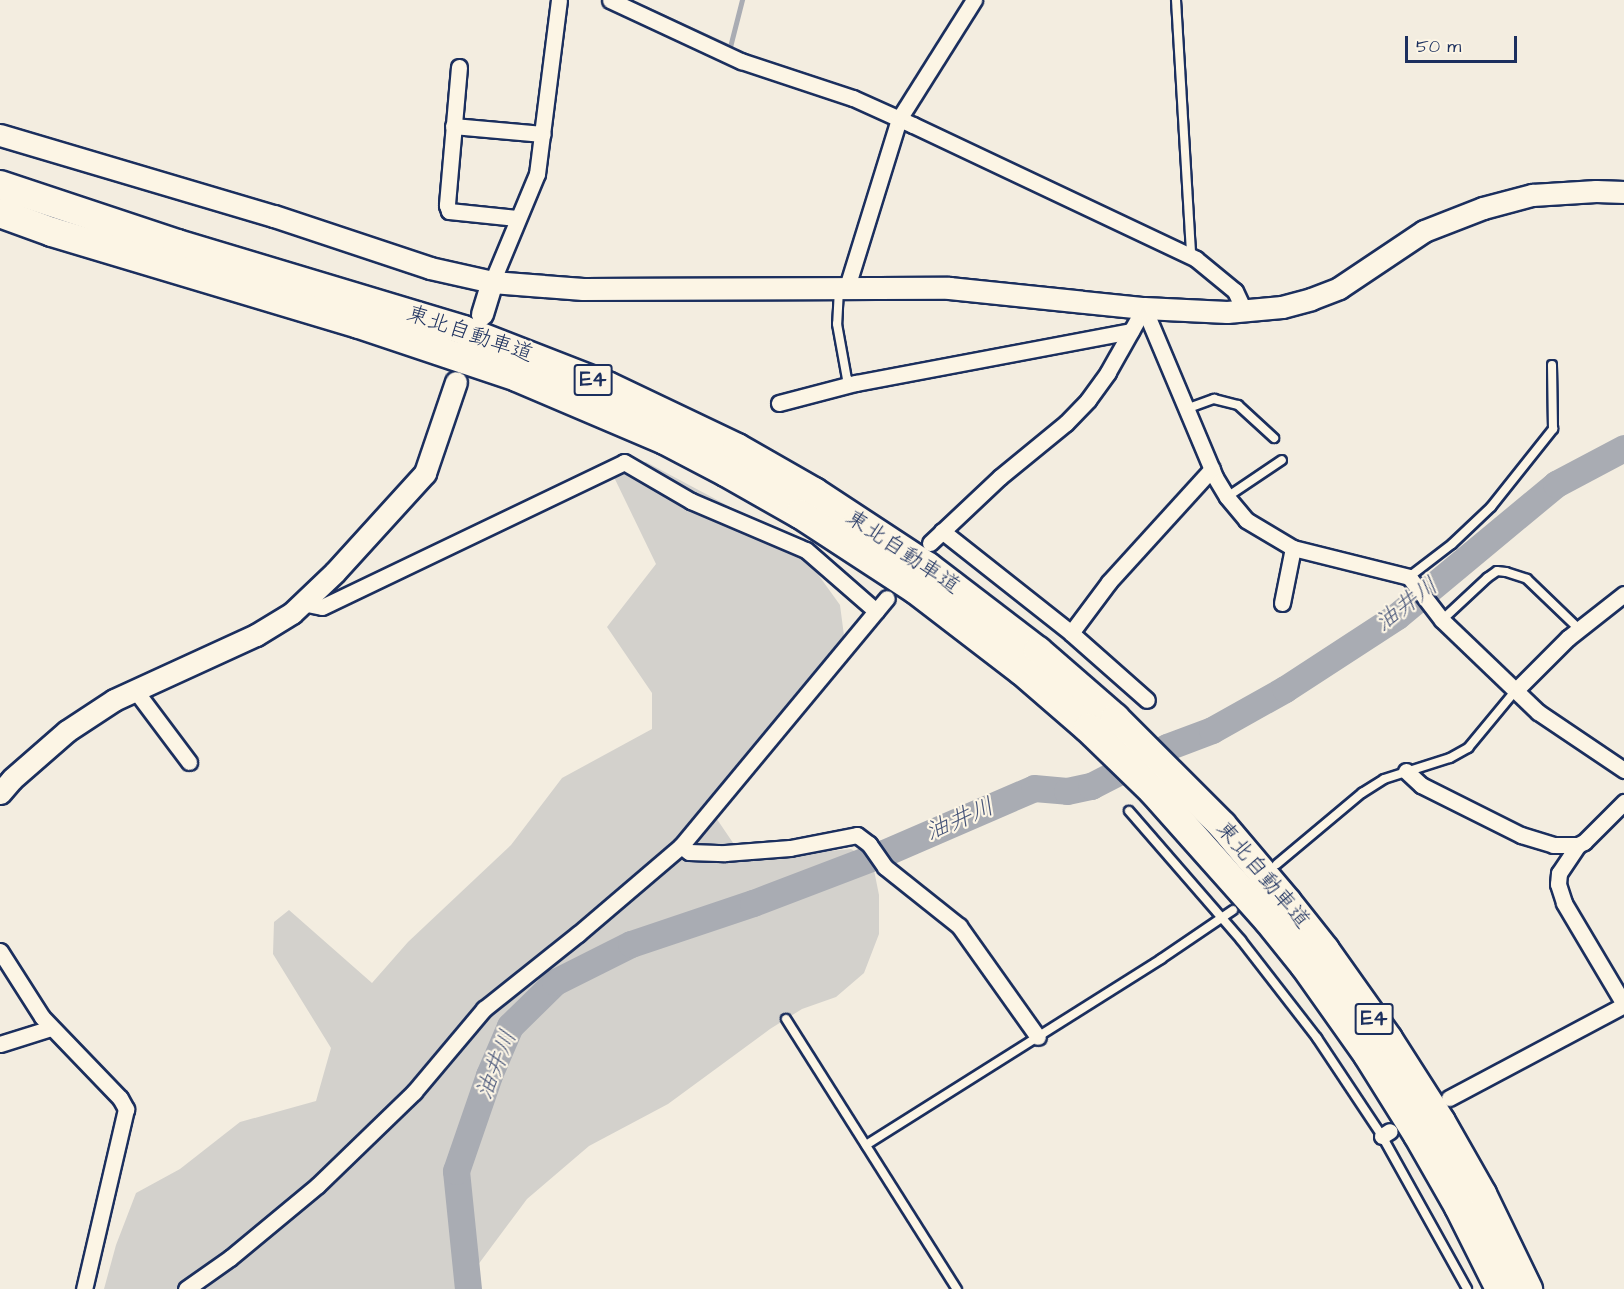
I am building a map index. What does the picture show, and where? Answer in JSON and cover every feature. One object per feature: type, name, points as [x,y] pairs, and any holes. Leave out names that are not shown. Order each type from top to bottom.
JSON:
[{"type":"highway","name":"東北自動車道","points":[[0,185],[177,244],[463,330],[607,386],[676,418],[814,492],[928,567],[1038,651],[1116,718],[1305,966],[1368,1055],[1424,1145],[1500,1289]]},
{"type":"highway","name":"東北自動車道","points":[[0,213],[51,232],[454,355],[517,377],[665,440],[791,509],[870,558],[959,621],[1088,728],[1222,825],[1325,950],[1388,1039],[1441,1122],[1470,1173],[1528,1289]]},
{"type":"street","points":[[482,314],[517,218],[537,174],[559,0]]},
{"type":"street","points":[[610,0],[741,61],[853,98],[1191,256],[1235,291],[1245,310]]},
{"type":"street","points":[[843,287],[899,119],[974,0]]},
{"type":"street","points":[[459,67],[447,205],[449,212],[517,218]]},
{"type":"street","points":[[453,126],[543,134]]},
{"type":"street","points":[[0,135],[274,216],[430,268],[492,282],[583,289],[949,288],[1144,308],[1245,310],[1282,307],[1339,288],[1424,231],[1483,208],[1532,195],[1596,191],[1624,192]]},
{"type":"street","points":[[930,543],[999,477],[1066,423],[1088,400],[1144,308]]},
{"type":"street","points":[[1144,308],[1212,469],[1227,497],[1246,520],[1293,548],[1409,577],[1440,616],[1538,712],[1624,770]]},
{"type":"street","points":[[779,403],[856,383],[1131,331]]},
{"type":"street","points":[[0,793],[12,778],[67,731],[114,700],[256,635],[302,603],[336,572],[425,472],[456,382]]},
{"type":"street","points":[[302,603],[322,608],[624,462],[691,501],[806,550],[876,611]]},
{"type":"street","points":[[1071,633],[1109,582],[1212,469]]},
{"type":"street","points":[[942,531],[1071,633],[1147,700]]},
{"type":"street","points":[[1282,603],[1293,548]]},
{"type":"street","points":[[1516,690],[1579,629],[1624,594]]},
{"type":"street","points":[[186,1289],[239,1251],[318,1185],[414,1092],[484,1009],[578,934],[681,846],[887,598]]},
{"type":"street","points":[[135,690],[189,762]]},
{"type":"street","points":[[1406,771],[1421,784],[1521,835],[1543,843],[1578,844]]},
{"type":"street","points":[[1449,1098],[1624,1004],[1564,903],[1558,884],[1559,873],[1578,844],[1598,830],[1624,802]]},
{"type":"street","points":[[681,846],[689,852],[725,854],[790,848],[851,834],[857,835],[869,844],[885,867],[959,926],[1038,1037]]},
{"type":"street","points":[[0,951],[51,1028],[120,1098],[126,1109],[84,1289]]},
{"type":"street","points":[[0,1044],[51,1028]]},
{"type":"lane","points":[[1176,0],[1191,256]]},
{"type":"lane","points":[[843,287],[837,324],[848,379],[856,383]]},
{"type":"lane","points":[[1409,577],[1452,544],[1491,507],[1553,429],[1552,365]]},
{"type":"lane","points":[[1186,409],[1214,399],[1238,405],[1274,438]]},
{"type":"lane","points":[[1227,497],[1282,460]]},
{"type":"lane","points":[[1440,616],[1487,578],[1497,572],[1506,572],[1527,579],[1579,629]]},
{"type":"lane","points":[[1276,864],[1362,793],[1384,779],[1450,758],[1468,748],[1516,690]]},
{"type":"lane","points":[[1129,811],[1223,918],[1317,1038],[1386,1133],[1467,1289]]},
{"type":"lane","points":[[866,1145],[1233,910]]},
{"type":"lane","points":[[786,1019],[957,1289]]},
{"type":"shaded area","points":[[646,462],[794,541],[840,605],[846,651],[708,806],[744,859],[851,849],[866,858],[874,870],[879,895],[879,934],[864,973],[836,997],[802,1009],[770,1029],[668,1104],[589,1146],[527,1199],[460,1289],[104,1289],[116,1245],[136,1193],[180,1169],[240,1122],[316,1101],[331,1048],[273,954],[274,922],[289,910],[372,983],[408,942],[511,845],[562,778],[652,729],[652,693],[607,627],[656,564],[611,471]]},
{"type":"waterway","points":[[643,7],[730,47],[742,0]]},
{"type":"waterway","name":"油井川","points":[[468,1289],[456,1171],[489,1075],[510,1026],[555,982],[631,944],[753,903],[884,853],[1034,788],[1067,791],[1091,786],[1167,747],[1212,730],[1285,689],[1397,616],[1556,484],[1624,448]]}]
